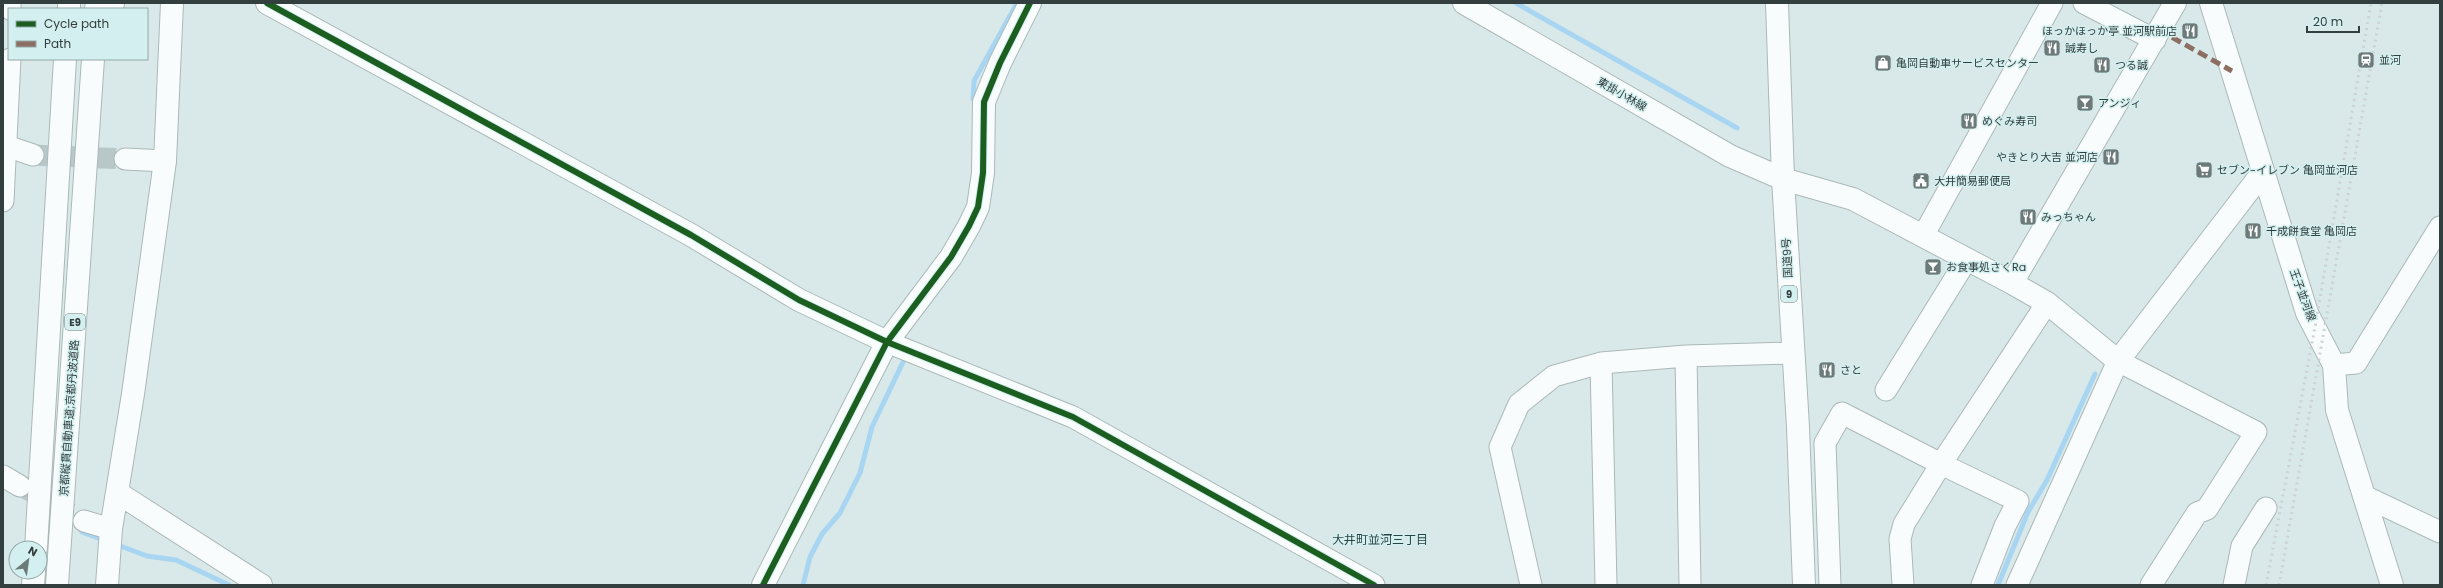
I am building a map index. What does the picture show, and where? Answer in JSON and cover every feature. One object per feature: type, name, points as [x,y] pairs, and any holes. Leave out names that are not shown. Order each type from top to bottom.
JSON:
[{"type":"main road","points":[[107,585],[111,529],[118,492],[165,161],[172,3]]},
{"type":"main road","points":[[267,3],[691,235],[799,300],[887,342]]},
{"type":"main road","points":[[763,585],[887,342],[951,257],[978,207],[983,173],[984,102],[1000,63],[1030,3]]},
{"type":"main road","name":"東掛小林線","points":[[1464,3],[1730,156],[1783,179],[1853,200],[2012,283],[2047,304],[2118,361]]},
{"type":"main road","name":"国道9号","points":[[1777,3],[1783,179],[1802,505],[1804,585]]},
{"type":"main road","points":[[2012,283],[2175,3]]},
{"type":"main road","name":"王子並河線","points":[[2211,3],[2307,314],[2334,365],[2337,410],[2392,585]]},
{"type":"main road","name":"E9","points":[[36,540],[64,81],[64,60]]},
{"type":"main road","name":"京都縦貫自動車道;京都丹波道路","points":[[58,585],[93,60]]},
{"type":"main road","points":[[2118,361],[2263,172]]},
{"type":"main road","points":[[118,492],[261,585]]},
{"type":"street","points":[[1923,236],[2052,3]]},
{"type":"street","points":[[2084,3],[2154,40]]},
{"type":"street","points":[[3,201],[4,146],[10,60]]},
{"type":"street","points":[[4,146],[33,155]]},
{"type":"street","points":[[125,159],[165,161]]},
{"type":"street","points":[[2334,365],[2356,363],[2440,227]]},
{"type":"street","points":[[1886,390],[1967,259]]},
{"type":"street","points":[[1903,585],[1900,539],[1904,524],[1941,464],[2047,304]]},
{"type":"street","points":[[887,342],[1073,417],[1374,585]]},
{"type":"street","points":[[1531,585],[1500,447],[1519,404],[1554,376],[1601,363],[1686,356],[1792,353]]},
{"type":"street","points":[[1686,356],[1690,585]]},
{"type":"street","points":[[2017,585],[2118,361],[2256,432],[2207,509],[2197,513],[2151,585]]},
{"type":"street","points":[[1601,363],[1606,585]]},
{"type":"street","points":[[1830,585],[1825,443],[1842,414],[2018,501],[2005,526],[1986,583]]},
{"type":"street","points":[[2364,496],[2440,532]]},
{"type":"street","points":[[2234,585],[2242,546],[2266,508]]},
{"type":"street","points":[[84,521],[111,529]]},
{"type":"waterway","points":[[973,99],[974,81],[1017,3]]},
{"type":"waterway","points":[[1516,3],[1737,128]]},
{"type":"waterway","points":[[803,585],[810,557],[822,534],[840,513],[860,473],[872,427],[904,360]]},
{"type":"waterway","points":[[1998,585],[2028,512],[2047,480],[2095,374]]},
{"type":"waterway","points":[[82,532],[106,541]]},
{"type":"waterway","points":[[115,544],[147,556],[176,560],[229,585]]},
{"type":"tunnel","points":[[33,155],[125,159]]},
{"type":"tunnel","points":[[25,488],[84,521]]},
{"type":"railway","points":[[2266,585],[2315,327],[2371,3]]},
{"type":"railway","points":[[2279,585],[2382,3]]},
{"type":"marked path","points":[[2159,30],[2232,71]]},
{"type":"cycle path","points":[[267,3],[691,235],[799,300],[887,342],[1073,417],[1374,585]]},
{"type":"cycle path","points":[[763,585],[887,342],[951,257],[978,207],[983,173],[984,102],[1000,63],[1030,3]]},
{"type":"place","name":"ほっかほっか亭 並河駅前店","points":[[2190,31]]},
{"type":"place","name":"誠寿し","points":[[2052,48]]},
{"type":"place","name":"並河","points":[[2366,60]]},
{"type":"place","name":"亀岡自動車サービスセンター","points":[[1883,63]]},
{"type":"place","name":"つる誠","points":[[2102,65]]},
{"type":"place","name":"アンジィ","points":[[2085,103]]},
{"type":"place","name":"めぐみ寿司","points":[[1969,121]]},
{"type":"place","name":"やきとり大吉 並河店","points":[[2111,157]]},
{"type":"place","name":"セブン-イレブン 亀岡並河店","points":[[2204,170]]},
{"type":"place","name":"大井簡易郵便局","points":[[1921,181]]},
{"type":"place","name":"みっちゃん","points":[[2028,217]]},
{"type":"place","name":"千成餅食堂 亀岡店","points":[[2253,231]]},
{"type":"place","name":"お食事処さくRa","points":[[1933,267]]},
{"type":"place","name":"さと","points":[[1827,370]]},
{"type":"district","name":"大井町並河三丁目","points":[[1380,540]]}]
